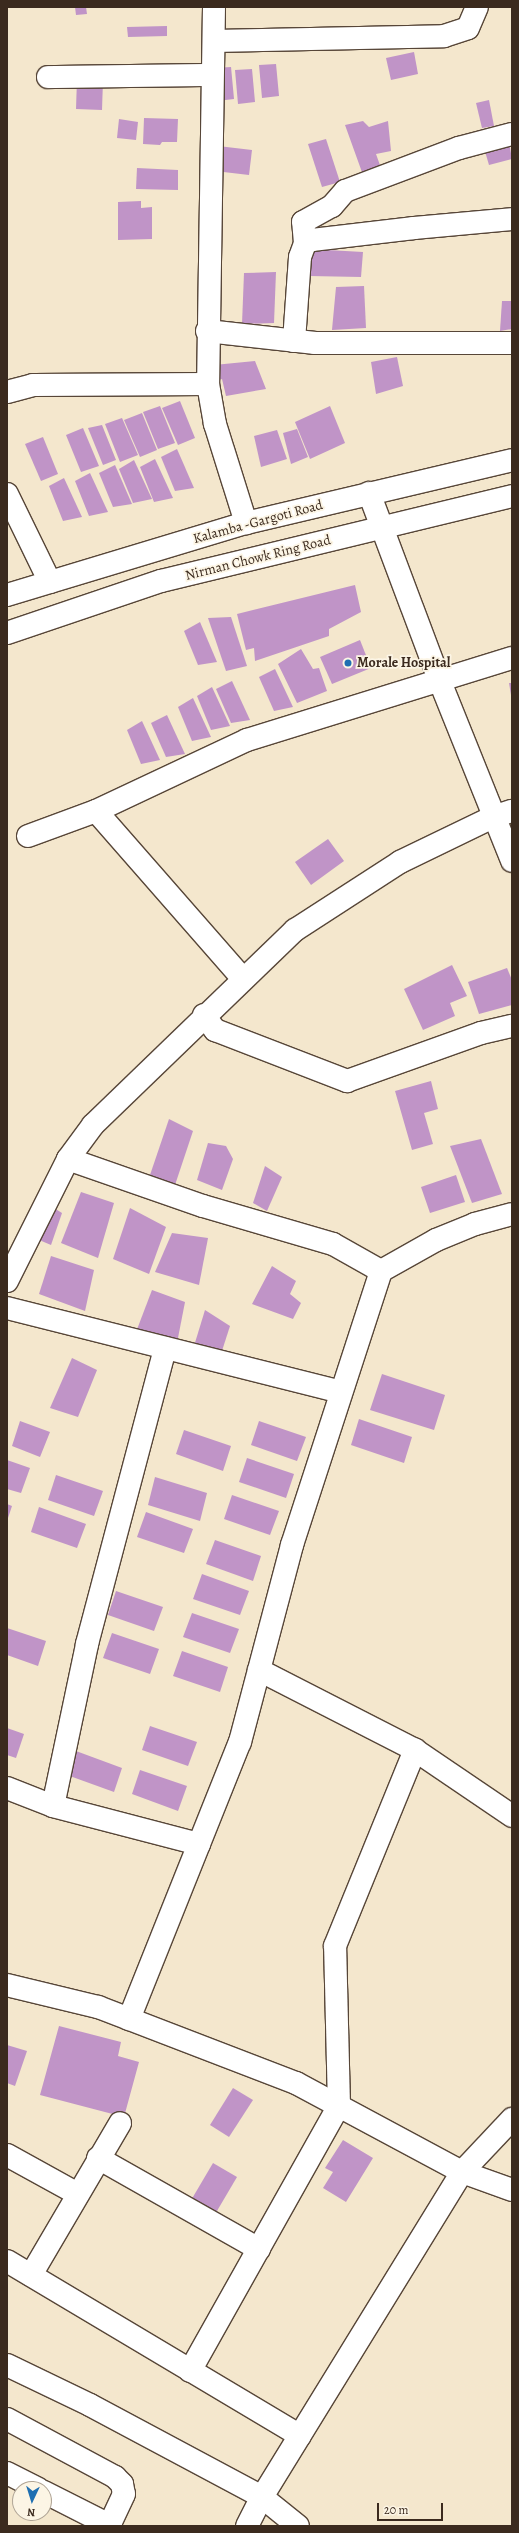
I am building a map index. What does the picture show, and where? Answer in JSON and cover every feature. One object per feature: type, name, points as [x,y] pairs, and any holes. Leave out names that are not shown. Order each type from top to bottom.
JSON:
[{"type":"street","points":[[214,7],[207,331],[208,384],[215,424],[246,523]]},
{"type":"street","points":[[214,41],[444,36],[468,28],[477,7]]},
{"type":"street","points":[[48,77],[212,75]]},
{"type":"street","points":[[294,341],[300,257],[305,243],[303,222],[332,206],[345,191],[459,148],[512,134]]},
{"type":"street","points":[[305,243],[312,240],[512,218]]},
{"type":"street","points":[[207,331],[294,341],[385,344],[512,343]]},
{"type":"street","points":[[7,392],[33,385],[208,384]]},
{"type":"street","name":"Kalamba -Gargoti Road","points":[[7,595],[246,523],[512,460]]},
{"type":"street","points":[[369,493],[439,679],[502,814],[512,861]]},
{"type":"street","points":[[7,494],[50,582]]},
{"type":"street","name":"Nirman Chowk Ring Road","points":[[7,633],[161,581],[512,496]]},
{"type":"street","points":[[28,836],[96,811],[246,740],[439,679],[512,658]]},
{"type":"street","points":[[96,811],[243,979]]},
{"type":"street","points":[[7,1281],[68,1160],[93,1125],[243,979],[295,930],[393,866],[502,814]]},
{"type":"street","points":[[204,1016],[215,1030],[347,1081],[481,1033],[512,1026]]},
{"type":"street","points":[[68,1160],[203,1206],[333,1244],[381,1271]]},
{"type":"street","points":[[129,2019],[240,1742],[292,1546],[381,1271],[436,1240],[475,1224],[512,1214]]},
{"type":"street","points":[[7,1308],[342,1392]]},
{"type":"street","points":[[53,1806],[87,1644],[165,1348]]},
{"type":"street","points":[[259,1670],[415,1750],[512,1816]]},
{"type":"street","points":[[190,2371],[339,2106],[335,1946],[415,1750]]},
{"type":"street","points":[[7,1788],[53,1806],[199,1844]]},
{"type":"street","points":[[7,1985],[98,2007],[296,2083],[462,2172],[512,2190]]},
{"type":"street","points":[[247,2526],[262,2497],[462,2172],[512,2119]]},
{"type":"street","points":[[31,2275],[98,2158],[120,2123]]},
{"type":"street","points":[[7,2155],[78,2194]]},
{"type":"street","points":[[98,2158],[258,2250]]},
{"type":"street","points":[[7,2261],[300,2436]]},
{"type":"street","points":[[7,2365],[90,2405],[262,2497],[298,2526]]},
{"type":"street","points":[[7,2419],[115,2477],[122,2484],[124,2494],[110,2526],[52,2496]]},
{"type":"street","points":[[7,2473],[22,2481]]},
{"type":"building","points":[[75,7],[86,7],[87,14],[76,15]]},
{"type":"building","points":[[167,26],[167,36],[128,37],[127,27]]},
{"type":"building","points":[[414,52],[418,74],[391,80],[386,58]]},
{"type":"building","points":[[276,64],[279,96],[262,98],[259,65]]},
{"type":"building","points":[[231,67],[234,99],[217,101],[214,68]]},
{"type":"building","points":[[252,69],[255,102],[238,104],[235,70]]},
{"type":"building","points":[[77,79],[103,80],[102,110],[76,109]]},
{"type":"building","points":[[489,100],[494,126],[482,128],[476,103]]},
{"type":"building","points":[[144,118],[178,119],[177,142],[162,142],[160,145],[143,144]]},
{"type":"building","points":[[119,119],[138,122],[136,140],[117,138]]},
{"type":"building","points":[[363,121],[369,127],[388,121],[391,151],[376,154],[381,168],[363,175],[345,125]]},
{"type":"building","points":[[326,139],[340,182],[322,187],[308,144]]},
{"type":"building","points":[[509,142],[512,159],[489,165],[484,148]]},
{"type":"building","points":[[218,146],[252,150],[249,175],[215,171]]},
{"type":"building","points":[[137,168],[178,170],[178,190],[136,189]]},
{"type":"building","points":[[141,201],[141,208],[152,207],[152,239],[118,240],[118,202]]},
{"type":"building","points":[[310,249],[363,252],[361,277],[309,276]]},
{"type":"building","points":[[276,272],[274,323],[242,324],[244,273]]},
{"type":"building","points":[[364,286],[366,328],[332,330],[336,287]]},
{"type":"building","points":[[502,301],[512,301],[512,329],[500,331]]},
{"type":"building","points":[[397,357],[403,386],[376,394],[371,362]]},
{"type":"building","points":[[255,361],[266,389],[226,396],[222,379],[216,381],[214,365]]},
{"type":"building","points":[[180,401],[195,438],[178,445],[162,408]]},
{"type":"building","points":[[160,406],[175,443],[158,449],[143,412]]},
{"type":"building","points":[[330,406],[345,443],[310,459],[295,422]]},
{"type":"building","points":[[142,413],[157,450],[140,457],[124,420]]},
{"type":"building","points":[[122,418],[138,455],[120,462],[105,424]]},
{"type":"building","points":[[102,425],[116,460],[103,465],[88,428]]},
{"type":"building","points":[[83,428],[99,466],[81,472],[66,435]]},
{"type":"building","points":[[297,429],[308,457],[291,464],[283,433]]},
{"type":"building","points":[[277,430],[287,459],[261,467],[254,436]]},
{"type":"building","points":[[43,437],[58,474],[41,481],[25,444]]},
{"type":"building","points":[[177,449],[194,488],[175,491],[161,457]]},
{"type":"building","points":[[155,459],[173,498],[154,502],[140,467]]},
{"type":"building","points":[[134,460],[152,499],[133,503],[119,469]]},
{"type":"building","points":[[115,465],[132,504],[113,507],[99,473]]},
{"type":"building","points":[[90,473],[108,512],[89,516],[75,481]]},
{"type":"building","points":[[64,478],[82,517],[63,521],[49,486]]},
{"type":"building","points":[[355,585],[361,612],[329,629],[329,636],[255,661],[254,648],[246,650],[237,614]]},
{"type":"building","points":[[231,617],[247,666],[226,671],[208,618]]},
{"type":"building","points":[[200,622],[217,662],[198,665],[184,631]]},
{"type":"building","points":[[360,640],[371,668],[332,684],[320,657]]},
{"type":"building","points":[[301,649],[313,669],[319,668],[327,691],[297,703],[278,664]]},
{"type":"building","points":[[275,669],[293,707],[274,711],[259,677]]},
{"type":"building","points":[[232,681],[250,720],[231,723],[216,689]]},
{"type":"building","points":[[509,683],[512,683],[512,695],[511,695]]},
{"type":"building","points":[[212,687],[230,726],[211,730],[197,696]]},
{"type":"building","points":[[193,698],[211,737],[192,741],[178,707]]},
{"type":"building","points":[[167,715],[185,754],[166,757],[151,723]]},
{"type":"building","points":[[142,721],[160,760],[141,764],[127,730]]},
{"type":"building","points":[[328,839],[344,861],[311,885],[295,862]]},
{"type":"building","points":[[452,965],[467,996],[450,1003],[455,1016],[423,1030],[404,989]]},
{"type":"building","points":[[507,968],[512,980],[512,1005],[479,1014],[468,982]]},
{"type":"building","points":[[431,1081],[438,1109],[424,1113],[433,1144],[412,1150],[395,1091]]},
{"type":"building","points":[[169,1119],[193,1131],[175,1185],[150,1175]]},
{"type":"building","points":[[481,1139],[502,1194],[472,1203],[450,1146]]},
{"type":"building","points":[[208,1143],[226,1146],[233,1159],[222,1190],[197,1180]]},
{"type":"building","points":[[265,1166],[282,1177],[267,1211],[253,1203]]},
{"type":"building","points":[[456,1175],[465,1202],[430,1213],[421,1187]]},
{"type":"building","points":[[81,1192],[114,1203],[98,1258],[61,1243]]},
{"type":"building","points":[[36,1197],[62,1213],[51,1245],[25,1234]]},
{"type":"building","points":[[130,1208],[166,1227],[149,1274],[113,1259]]},
{"type":"building","points":[[172,1233],[208,1238],[199,1285],[155,1272]]},
{"type":"building","points":[[51,1256],[94,1270],[85,1311],[39,1294]]},
{"type":"building","points":[[272,1266],[296,1281],[290,1294],[301,1303],[293,1319],[252,1304]]},
{"type":"building","points":[[152,1290],[185,1302],[177,1343],[136,1332]]},
{"type":"building","points":[[205,1310],[230,1326],[220,1357],[194,1346]]},
{"type":"building","points":[[72,1358],[97,1370],[78,1417],[50,1408]]},
{"type":"building","points":[[382,1374],[445,1395],[434,1430],[370,1410]]},
{"type":"building","points":[[359,1419],[412,1437],[404,1463],[351,1445]]},
{"type":"building","points":[[20,1421],[50,1432],[40,1457],[12,1446]]},
{"type":"building","points":[[259,1421],[306,1437],[297,1461],[251,1445]]},
{"type":"building","points":[[184,1430],[231,1446],[223,1471],[176,1454]]},
{"type":"building","points":[[247,1458],[294,1474],[286,1498],[239,1482]]},
{"type":"building","points":[[7,1460],[30,1468],[21,1493],[7,1489]]},
{"type":"building","points":[[56,1475],[103,1491],[94,1516],[48,1500]]},
{"type":"building","points":[[155,1477],[207,1493],[200,1521],[148,1505]]},
{"type":"building","points":[[232,1495],[279,1511],[270,1535],[224,1519]]},
{"type":"building","points":[[7,1504],[12,1506],[7,1521]]},
{"type":"building","points":[[39,1507],[86,1524],[77,1548],[31,1532]]},
{"type":"building","points":[[146,1512],[193,1529],[184,1553],[137,1537]]},
{"type":"building","points":[[215,1540],[261,1556],[253,1581],[206,1564]]},
{"type":"building","points":[[202,1574],[249,1591],[240,1615],[193,1599]]},
{"type":"building","points":[[116,1591],[163,1607],[154,1631],[108,1615]]},
{"type":"building","points":[[192,1613],[239,1629],[230,1653],[183,1637]]},
{"type":"building","points":[[7,1628],[46,1641],[38,1666],[7,1655]]},
{"type":"building","points":[[112,1633],[159,1649],[150,1674],[103,1658]]},
{"type":"building","points":[[182,1651],[228,1667],[220,1692],[173,1676]]},
{"type":"building","points":[[150,1726],[197,1742],[188,1766],[142,1750]]},
{"type":"building","points":[[7,1728],[24,1734],[16,1758],[7,1755]]},
{"type":"building","points":[[76,1751],[122,1768],[114,1792],[67,1775]]},
{"type":"building","points":[[140,1770],[187,1786],[178,1811],[132,1794]]},
{"type":"building","points":[[59,2026],[121,2042],[118,2056],[139,2062],[124,2117],[40,2095]]},
{"type":"building","points":[[7,2045],[27,2051],[15,2086],[7,2083]]},
{"type":"building","points":[[233,2088],[253,2100],[229,2137],[210,2125]]},
{"type":"building","points":[[343,2140],[373,2158],[346,2202],[323,2188],[333,2172],[325,2168]]},
{"type":"building","points":[[213,2163],[237,2177],[214,2216],[190,2202]]},
{"type":"place","name":"Morale Hospital","points":[[348,663]]}]
